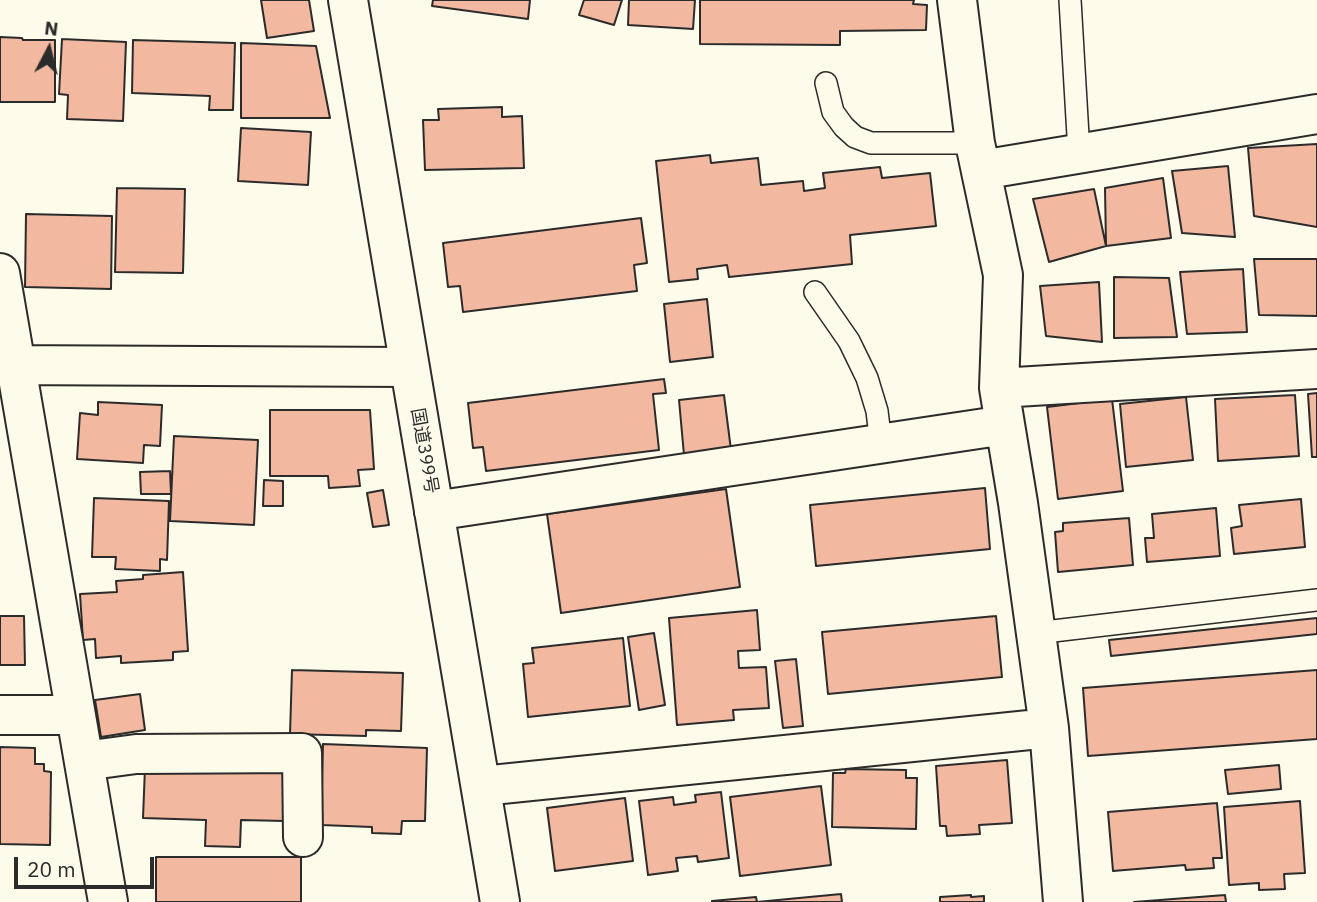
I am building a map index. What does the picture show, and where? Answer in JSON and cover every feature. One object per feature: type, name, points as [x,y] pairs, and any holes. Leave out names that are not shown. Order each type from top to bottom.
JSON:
[{"type":"main road","name":"国道399号","points":[[348,0],[500,902]]},
{"type":"main road","points":[[957,0],[978,157],[1003,275],[1002,407],[1049,728],[1063,902]]},
{"type":"main road","points":[[978,157],[1079,153],[1317,114]]},
{"type":"main road","points":[[0,273],[8,365],[76,715],[108,902]]},
{"type":"main road","points":[[8,365],[409,367]]},
{"type":"main road","points":[[434,511],[881,444],[1002,407],[1317,369]]},
{"type":"main road","points":[[0,715],[76,715]]},
{"type":"main road","points":[[481,786],[1049,728]]},
{"type":"main road","points":[[83,761],[136,754],[302,753],[303,837]]},
{"type":"lane","points":[[1070,0],[1079,153]]},
{"type":"lane","points":[[826,83],[834,111],[844,127],[855,137],[871,144],[978,157]]},
{"type":"lane","points":[[815,292],[849,341],[867,378],[877,411],[881,444]]},
{"type":"lane","points":[[1035,633],[1317,600]]},
{"type":"building","points":[[261,0],[309,0],[314,31],[267,38]]},
{"type":"building","points":[[433,0],[530,0],[528,19],[432,6]]},
{"type":"building","points":[[584,0],[622,0],[614,25],[579,15]]},
{"type":"building","points":[[629,0],[695,0],[693,29],[628,25]]},
{"type":"building","points":[[700,0],[914,0],[913,4],[927,5],[926,30],[840,31],[840,45],[700,44]]},
{"type":"building","points":[[0,37],[55,40],[55,102],[0,102]]},
{"type":"building","points":[[62,39],[126,42],[123,121],[67,119],[68,95],[59,94]]},
{"type":"building","points":[[133,40],[235,43],[233,110],[209,110],[210,96],[132,93]]},
{"type":"building","points":[[241,43],[316,46],[330,118],[241,118]]},
{"type":"building","points":[[502,107],[502,117],[522,116],[524,168],[425,170],[423,120],[439,120],[438,109]]},
{"type":"building","points":[[241,128],[311,132],[308,185],[238,181]]},
{"type":"building","points":[[1317,144],[1317,227],[1254,216],[1248,148]]},
{"type":"building","points":[[710,155],[711,163],[758,158],[761,185],[803,181],[804,191],[825,188],[823,173],[880,167],[882,178],[930,173],[936,226],[850,235],[852,264],[729,277],[727,265],[697,269],[698,279],[669,282],[656,161]]},
{"type":"building","points":[[1228,166],[1235,237],[1182,233],[1172,171]]},
{"type":"building","points":[[1163,178],[1171,238],[1106,246],[1105,188]]},
{"type":"building","points":[[117,188],[185,189],[183,273],[115,272]]},
{"type":"building","points":[[1094,189],[1106,246],[1049,262],[1033,199]]},
{"type":"building","points":[[26,214],[112,216],[111,289],[25,287]]},
{"type":"building","points":[[641,218],[647,263],[634,265],[637,291],[463,312],[460,286],[448,287],[443,243]]},
{"type":"building","points":[[1254,259],[1317,259],[1317,316],[1259,315]]},
{"type":"building","points":[[1243,269],[1247,332],[1187,334],[1180,272]]},
{"type":"building","points":[[1114,277],[1169,278],[1177,337],[1114,338]]},
{"type":"building","points":[[1099,282],[1102,342],[1046,336],[1040,286]]},
{"type":"building","points":[[707,299],[713,357],[670,362],[664,304]]},
{"type":"building","points":[[664,379],[666,393],[653,394],[659,450],[486,471],[483,447],[473,448],[468,403]]},
{"type":"building","points":[[1317,393],[1317,457],[1312,457],[1308,394]]},
{"type":"building","points":[[724,395],[731,450],[684,455],[679,400]]},
{"type":"building","points":[[1295,395],[1299,456],[1218,461],[1215,399]]},
{"type":"building","points":[[1186,397],[1193,460],[1126,467],[1120,404]]},
{"type":"building","points":[[1112,399],[1123,491],[1058,499],[1047,407]]},
{"type":"building","points":[[98,402],[162,405],[160,446],[144,445],[143,463],[77,459],[80,413],[98,415]]},
{"type":"building","points":[[270,410],[370,410],[374,469],[358,470],[360,486],[329,488],[328,476],[270,476]]},
{"type":"building","points":[[174,436],[258,440],[254,525],[170,521]]},
{"type":"building","points":[[170,471],[171,494],[141,494],[140,472]]},
{"type":"building","points":[[264,480],[283,481],[283,506],[263,506]]},
{"type":"building","points":[[985,488],[990,549],[816,566],[810,505]]},
{"type":"building","points":[[726,489],[740,587],[561,613],[547,514]]},
{"type":"building","points":[[383,490],[389,525],[373,527],[367,493]]},
{"type":"building","points":[[94,498],[169,501],[167,560],[160,559],[160,571],[115,569],[116,557],[92,557]]},
{"type":"building","points":[[1301,499],[1305,547],[1234,554],[1231,528],[1242,526],[1239,505]]},
{"type":"building","points":[[1216,508],[1220,556],[1147,562],[1145,538],[1154,538],[1152,514]]},
{"type":"building","points":[[1129,518],[1133,565],[1058,572],[1055,532],[1063,531],[1063,523]]},
{"type":"building","points":[[183,572],[188,651],[173,652],[173,660],[121,663],[121,656],[96,658],[95,639],[83,640],[80,594],[117,592],[116,581],[143,579],[143,575]]},
{"type":"building","points":[[757,610],[760,650],[738,651],[739,668],[766,667],[769,708],[733,710],[734,720],[677,725],[669,618]]},
{"type":"building","points":[[0,616],[24,616],[25,665],[0,665]]},
{"type":"building","points":[[996,616],[1002,677],[828,694],[822,632]]},
{"type":"building","points":[[1317,618],[1317,634],[1111,656],[1109,640]]},
{"type":"building","points":[[654,633],[665,705],[639,710],[628,637]]},
{"type":"building","points":[[623,638],[630,706],[528,717],[523,664],[534,663],[532,648]]},
{"type":"building","points":[[796,659],[803,726],[783,728],[775,661]]},
{"type":"building","points":[[292,670],[403,673],[401,731],[366,730],[366,736],[290,734]]},
{"type":"building","points":[[1317,670],[1317,739],[1088,756],[1083,688]]},
{"type":"building","points":[[140,694],[145,730],[101,737],[95,700]]},
{"type":"building","points":[[323,744],[427,748],[425,821],[402,821],[401,834],[372,833],[372,827],[321,825]]},
{"type":"building","points":[[0,747],[35,748],[35,764],[44,764],[44,771],[51,772],[50,845],[0,844]]},
{"type":"building","points":[[1007,760],[1012,823],[979,825],[980,834],[947,836],[946,826],[940,826],[936,766]]},
{"type":"building","points":[[1279,765],[1281,789],[1228,794],[1225,770]]},
{"type":"building","points":[[145,767],[287,772],[285,821],[241,820],[240,847],[205,846],[206,820],[143,818]]},
{"type":"building","points":[[846,769],[906,770],[906,778],[917,778],[916,829],[832,827],[833,773],[845,773]]},
{"type":"building","points":[[821,786],[831,865],[740,876],[730,797]]},
{"type":"building","points":[[721,792],[729,858],[698,862],[697,856],[676,858],[678,871],[648,875],[639,801],[673,797],[674,805],[696,802],[695,795]]},
{"type":"building","points":[[625,798],[633,861],[555,871],[547,808]]},
{"type":"building","points":[[1300,801],[1305,873],[1284,874],[1285,889],[1259,890],[1259,883],[1229,885],[1224,807]]},
{"type":"building","points":[[1217,803],[1222,858],[1213,858],[1214,868],[1186,870],[1185,865],[1113,871],[1108,812]]},
{"type":"building","points":[[156,857],[301,857],[301,902],[156,902]]},
{"type":"building","points":[[841,894],[842,902],[757,902]]},
{"type":"building","points":[[1225,895],[1226,902],[1134,902]]},
{"type":"building","points":[[984,896],[984,902],[940,902],[940,897]]},
{"type":"building","points":[[756,897],[757,902],[712,902],[712,901]]}]
